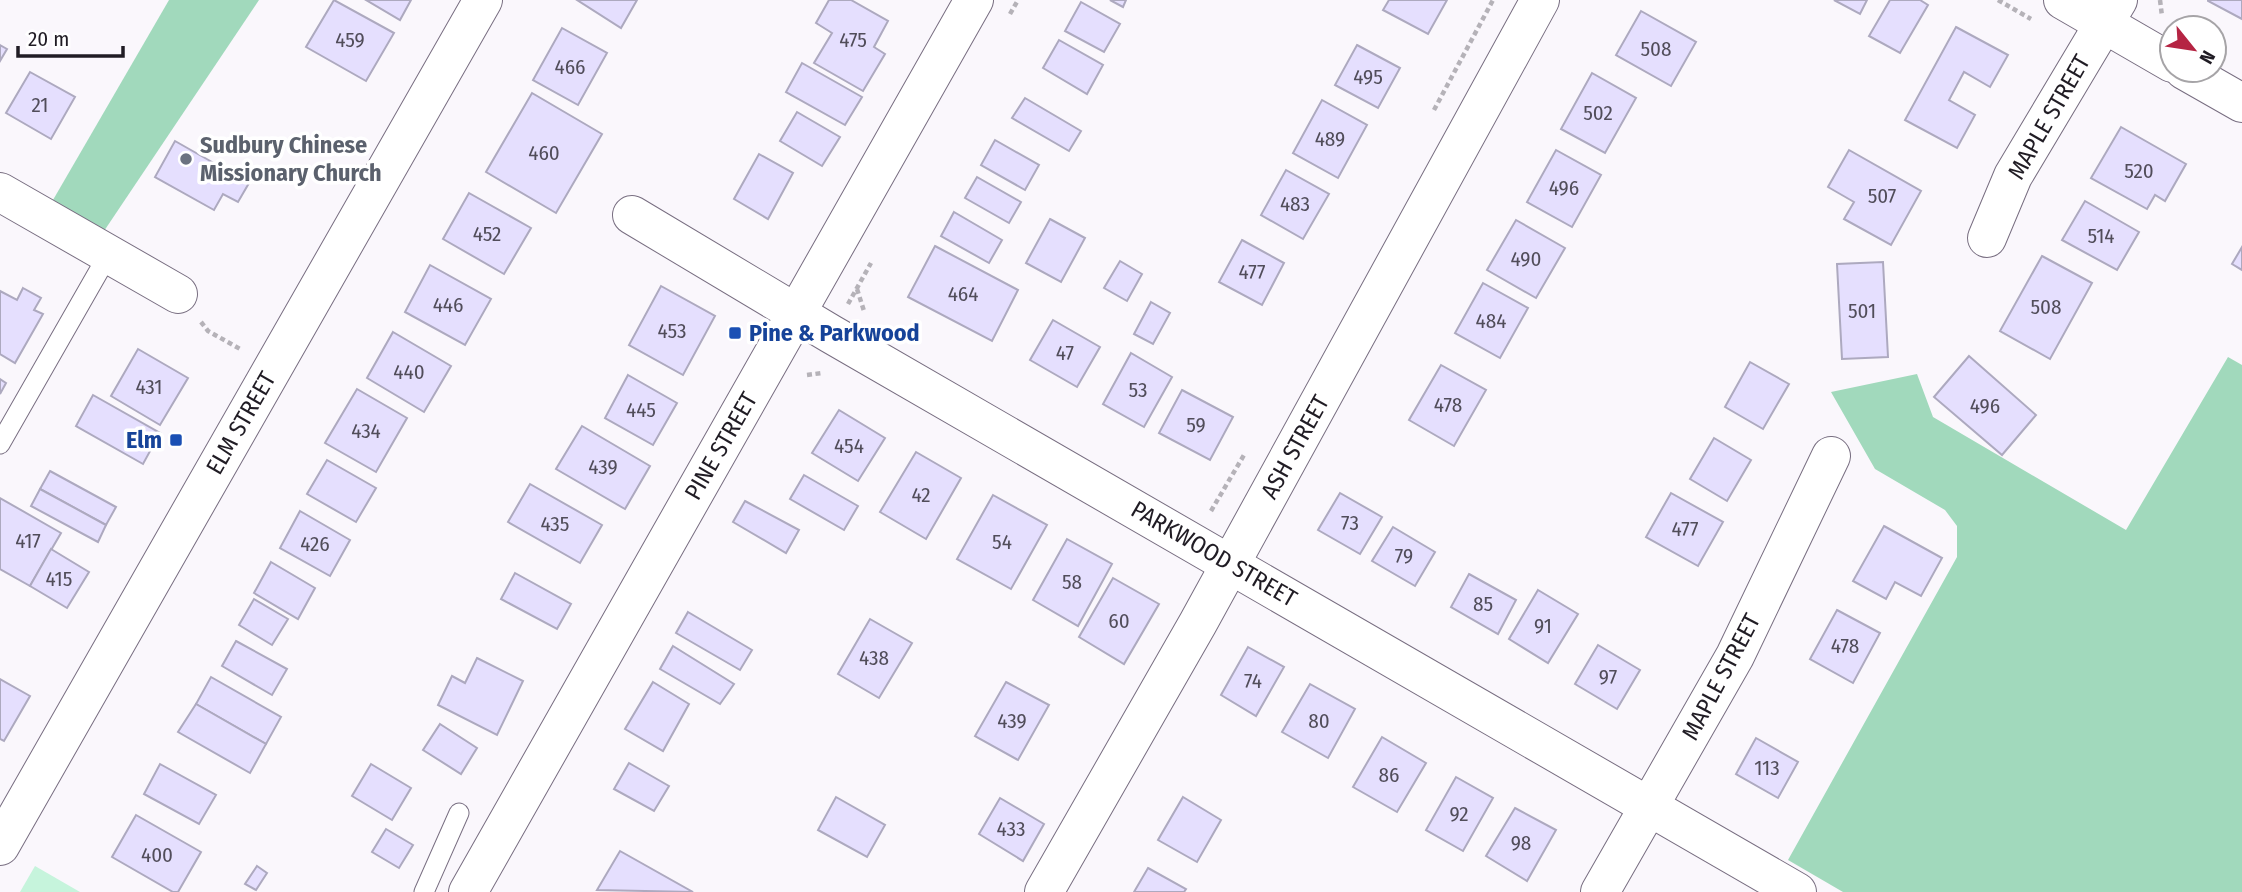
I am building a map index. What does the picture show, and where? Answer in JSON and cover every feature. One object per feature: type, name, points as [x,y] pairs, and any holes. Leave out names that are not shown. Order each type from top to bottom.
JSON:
[{"type":"street","name":"ELM STREET","points":[[0,846],[482,0]]},
{"type":"street","name":"PINE STREET","points":[[468,892],[974,0]]},
{"type":"street","name":"ASH STREET","points":[[1044,892],[1231,563],[1540,0]]},
{"type":"street","points":[[2063,0],[2111,12],[2158,51]]},
{"type":"street","name":"MAPLE STREET","points":[[1987,238],[2013,176],[2111,12]]},
{"type":"street","points":[[2209,84],[2242,103]]},
{"type":"street","points":[[0,192],[178,294]]},
{"type":"street","name":"PARKWOOD STREET","points":[[632,215],[796,313],[1797,892]]},
{"type":"street","name":"MAPLE STREET","points":[[1600,892],[1735,656],[1831,456]]},
{"type":"lane","points":[[0,444],[108,254]]},
{"type":"lane","points":[[424,892],[459,813]]},
{"type":"path","points":[[857,289],[866,317]]},
{"type":"path","points":[[178,294],[208,331],[273,367]]},
{"type":"green space","points":[[169,0],[259,0],[96,243],[46,212]]},
{"type":"green space","points":[[2228,357],[2242,365],[2242,892],[1843,892],[1788,860],[1957,557],[1957,526],[1945,510],[1875,469],[1831,392],[1917,374],[1933,417],[2126,530]]},
{"type":"green space","points":[[35,866],[80,892],[20,892]]},
{"type":"building","points":[[334,0],[394,33],[366,81],[306,47]]},
{"type":"building","points":[[366,0],[411,0],[400,20]]},
{"type":"building","points":[[577,0],[637,0],[621,28]]},
{"type":"building","points":[[829,0],[851,0],[888,21],[874,47],[885,54],[863,91],[814,63],[832,33],[816,23]]},
{"type":"building","points":[[1110,0],[1126,0],[1123,7]]},
{"type":"building","points":[[1389,0],[1447,0],[1428,34],[1383,10]]},
{"type":"building","points":[[1834,0],[1867,0],[1860,14]]},
{"type":"building","points":[[1890,0],[1920,0],[1928,5],[1900,53],[1869,36]]},
{"type":"building","points":[[2208,0],[2242,0],[2242,19],[2208,1]]},
{"type":"building","points":[[1081,2],[1120,24],[1104,52],[1065,31]]},
{"type":"building","points":[[1641,11],[1696,42],[1671,86],[1616,55]]},
{"type":"building","points":[[1956,27],[2008,55],[1990,87],[1964,72],[1949,100],[1975,115],[1957,148],[1905,120]]},
{"type":"building","points":[[562,28],[607,53],[578,105],[533,80]]},
{"type":"building","points":[[1059,40],[1103,65],[1087,94],[1043,68]]},
{"type":"building","points":[[0,45],[7,49],[0,61]]},
{"type":"building","points":[[1357,45],[1400,68],[1378,108],[1335,85]]},
{"type":"building","points":[[802,63],[862,97],[845,125],[786,92]]},
{"type":"building","points":[[30,72],[75,97],[51,139],[6,113]]},
{"type":"building","points":[[1592,73],[1636,98],[1605,153],[1561,129]]},
{"type":"building","points":[[532,93],[602,134],[556,213],[486,172]]},
{"type":"building","points":[[1025,98],[1081,131],[1069,151],[1012,118]]},
{"type":"building","points":[[1322,100],[1367,125],[1338,178],[1293,153]]},
{"type":"building","points":[[797,112],[840,137],[822,166],[780,141]]},
{"type":"building","points":[[2121,127],[2186,164],[2165,201],[2155,195],[2147,209],[2091,178]]},
{"type":"building","points":[[995,140],[1039,165],[1025,190],[981,165]]},
{"type":"building","name":"Sudbury Chinese Missionary Church","points":[[175,141],[249,183],[238,202],[223,194],[214,210],[155,177]]},
{"type":"building","points":[[1556,150],[1601,175],[1572,227],[1527,202]]},
{"type":"building","points":[[1849,150],[1921,191],[1891,245],[1844,219],[1854,202],[1828,187]]},
{"type":"building","points":[[759,154],[793,173],[768,219],[734,199]]},
{"type":"building","points":[[1286,170],[1329,194],[1303,239],[1261,215]]},
{"type":"building","points":[[977,177],[1021,202],[1009,223],[965,198]]},
{"type":"building","points":[[469,193],[531,228],[504,274],[443,239]]},
{"type":"building","points":[[2085,201],[2139,232],[2117,270],[2062,240]]},
{"type":"building","points":[[954,212],[1002,240],[989,263],[941,236]]},
{"type":"building","points":[[1050,219],[1085,238],[1061,282],[1026,263]]},
{"type":"building","points":[[1516,220],[1565,248],[1536,298],[1487,270]]},
{"type":"building","points":[[1242,240],[1284,263],[1262,305],[1219,282]]},
{"type":"building","points":[[935,246],[1018,290],[992,341],[908,297]]},
{"type":"building","points":[[2242,247],[2242,270],[2232,264]]},
{"type":"building","points":[[2042,256],[2092,283],[2050,359],[2000,331]]},
{"type":"building","points":[[1120,261],[1142,274],[1127,301],[1104,288]]},
{"type":"building","points":[[1883,262],[1888,357],[1842,359],[1837,264]]},
{"type":"building","points":[[430,265],[491,299],[465,345],[405,312]]},
{"type":"building","points":[[1483,283],[1528,308],[1500,358],[1455,333]]},
{"type":"building","points":[[661,286],[715,316],[683,375],[629,345]]},
{"type":"building","points":[[23,288],[41,298],[34,310],[43,314],[15,363],[0,354],[0,291],[17,300]]},
{"type":"building","points":[[1151,302],[1170,313],[1153,344],[1134,334]]},
{"type":"building","points":[[1053,320],[1100,347],[1077,387],[1030,360]]},
{"type":"building","points":[[393,332],[451,366],[424,412],[367,378]]},
{"type":"building","points":[[138,349],[188,378],[160,425],[111,396]]},
{"type":"building","points":[[1131,353],[1172,377],[1144,427],[1103,404]]},
{"type":"building","points":[[1969,356],[2036,415],[2002,455],[1934,397]]},
{"type":"building","points":[[1750,362],[1789,384],[1763,429],[1725,407]]},
{"type":"building","points":[[1441,365],[1486,390],[1454,446],[1409,420]]},
{"type":"building","points":[[628,375],[677,403],[653,445],[605,418]]},
{"type":"building","points":[[0,379],[6,383],[0,394]]},
{"type":"building","points":[[357,389],[407,418],[376,472],[325,443]]},
{"type":"building","points":[[1182,390],[1233,417],[1210,460],[1159,433]]},
{"type":"building","points":[[93,395],[160,433],[143,464],[76,426]]},
{"type":"building","points":[[839,410],[885,438],[858,481],[812,453]]},
{"type":"building","points":[[582,426],[650,466],[625,509],[556,469]]},
{"type":"building","points":[[1714,438],[1751,460],[1727,501],[1690,479]]},
{"type":"building","points":[[916,452],[961,478],[926,539],[880,512]]},
{"type":"building","points":[[327,460],[376,488],[356,522],[307,494]]},
{"type":"building","points":[[50,471],[116,507],[106,525],[40,489]]},
{"type":"building","points":[[804,475],[858,506],[844,530],[790,499]]},
{"type":"building","points":[[530,484],[602,525],[580,563],[508,522]]},
{"type":"building","points":[[40,489],[106,525],[98,542],[31,506]]},
{"type":"building","points":[[1340,493],[1382,517],[1360,554],[1318,530]]},
{"type":"building","points":[[1671,493],[1723,522],[1698,566],[1646,537]]},
{"type":"building","points":[[993,495],[1047,525],[1011,589],[957,559]]},
{"type":"building","points":[[0,498],[61,533],[30,586],[0,569]]},
{"type":"building","points":[[745,501],[799,530],[786,553],[733,522]]},
{"type":"building","points":[[300,511],[350,540],[330,576],[280,548]]},
{"type":"building","points":[[1884,526],[1942,558],[1921,596],[1895,582],[1886,599],[1853,581]]},
{"type":"building","points":[[1393,527],[1435,552],[1415,586],[1372,561]]},
{"type":"building","points":[[1067,539],[1112,564],[1078,626],[1033,600]]},
{"type":"building","points":[[51,549],[89,572],[67,608],[30,586]]},
{"type":"building","points":[[271,562],[315,588],[298,619],[254,593]]},
{"type":"building","points":[[515,573],[571,604],[557,629],[501,599]]},
{"type":"building","points":[[1469,574],[1516,600],[1498,634],[1451,607]]},
{"type":"building","points":[[1113,578],[1159,604],[1124,664],[1079,637]]},
{"type":"building","points":[[1538,590],[1578,614],[1548,663],[1509,639]]},
{"type":"building","points":[[254,599],[288,619],[272,645],[239,625]]},
{"type":"building","points":[[1837,610],[1880,633],[1853,683],[1810,659]]},
{"type":"building","points":[[688,612],[752,650],[740,670],[676,633]]},
{"type":"building","points":[[870,619],[912,643],[879,698],[838,674]]},
{"type":"building","points":[[236,641],[287,669],[272,695],[222,666]]},
{"type":"building","points":[[1598,645],[1640,670],[1617,709],[1575,684]]},
{"type":"building","points":[[673,646],[734,684],[720,704],[660,669]]},
{"type":"building","points":[[1248,647],[1284,667],[1256,716],[1221,695]]},
{"type":"building","points":[[477,658],[523,681],[497,735],[438,705],[452,676],[465,683]]},
{"type":"building","points":[[211,677],[281,717],[266,744],[196,704]]},
{"type":"building","points":[[0,679],[30,696],[4,741],[0,739]]},
{"type":"building","points":[[653,682],[689,704],[663,751],[625,729]]},
{"type":"building","points":[[1006,682],[1049,705],[1018,760],[975,736]]},
{"type":"building","points":[[1310,684],[1355,709],[1328,758],[1282,732]]},
{"type":"building","points":[[196,704],[266,744],[250,773],[178,732]]},
{"type":"building","points":[[440,724],[477,748],[461,774],[423,750]]},
{"type":"building","points":[[1382,737],[1426,763],[1397,812],[1353,787]]},
{"type":"building","points":[[1756,738],[1798,762],[1778,798],[1736,774]]},
{"type":"building","points":[[629,763],[669,786],[654,811],[614,789]]},
{"type":"building","points":[[160,764],[216,795],[199,824],[144,794]]},
{"type":"building","points":[[371,764],[411,788],[392,820],[352,796]]},
{"type":"building","points":[[1456,777],[1493,798],[1463,851],[1426,830]]},
{"type":"building","points":[[836,797],[885,825],[867,857],[818,830]]},
{"type":"building","points":[[1183,797],[1221,820],[1197,862],[1158,840]]},
{"type":"building","points":[[1000,798],[1044,824],[1023,861],[979,834]]},
{"type":"building","points":[[1515,808],[1556,830],[1527,881],[1486,856]]},
{"type":"building","points":[[136,815],[201,852],[178,892],[173,892],[112,857]]},
{"type":"building","points":[[386,829],[413,845],[399,868],[372,852]]},
{"type":"building","points":[[620,851],[693,892],[597,890]]},
{"type":"building","points":[[257,866],[267,873],[256,890],[245,884]]},
{"type":"building","points":[[1148,868],[1186,889],[1184,892],[1134,892]]},
{"type":"place","name":"Sudbury Chinese Missionary Church","points":[[186,159]]},
{"type":"place","name":"Pine & Parkwood","points":[[735,333]]},
{"type":"place","name":"Elm","points":[[176,440]]}]
